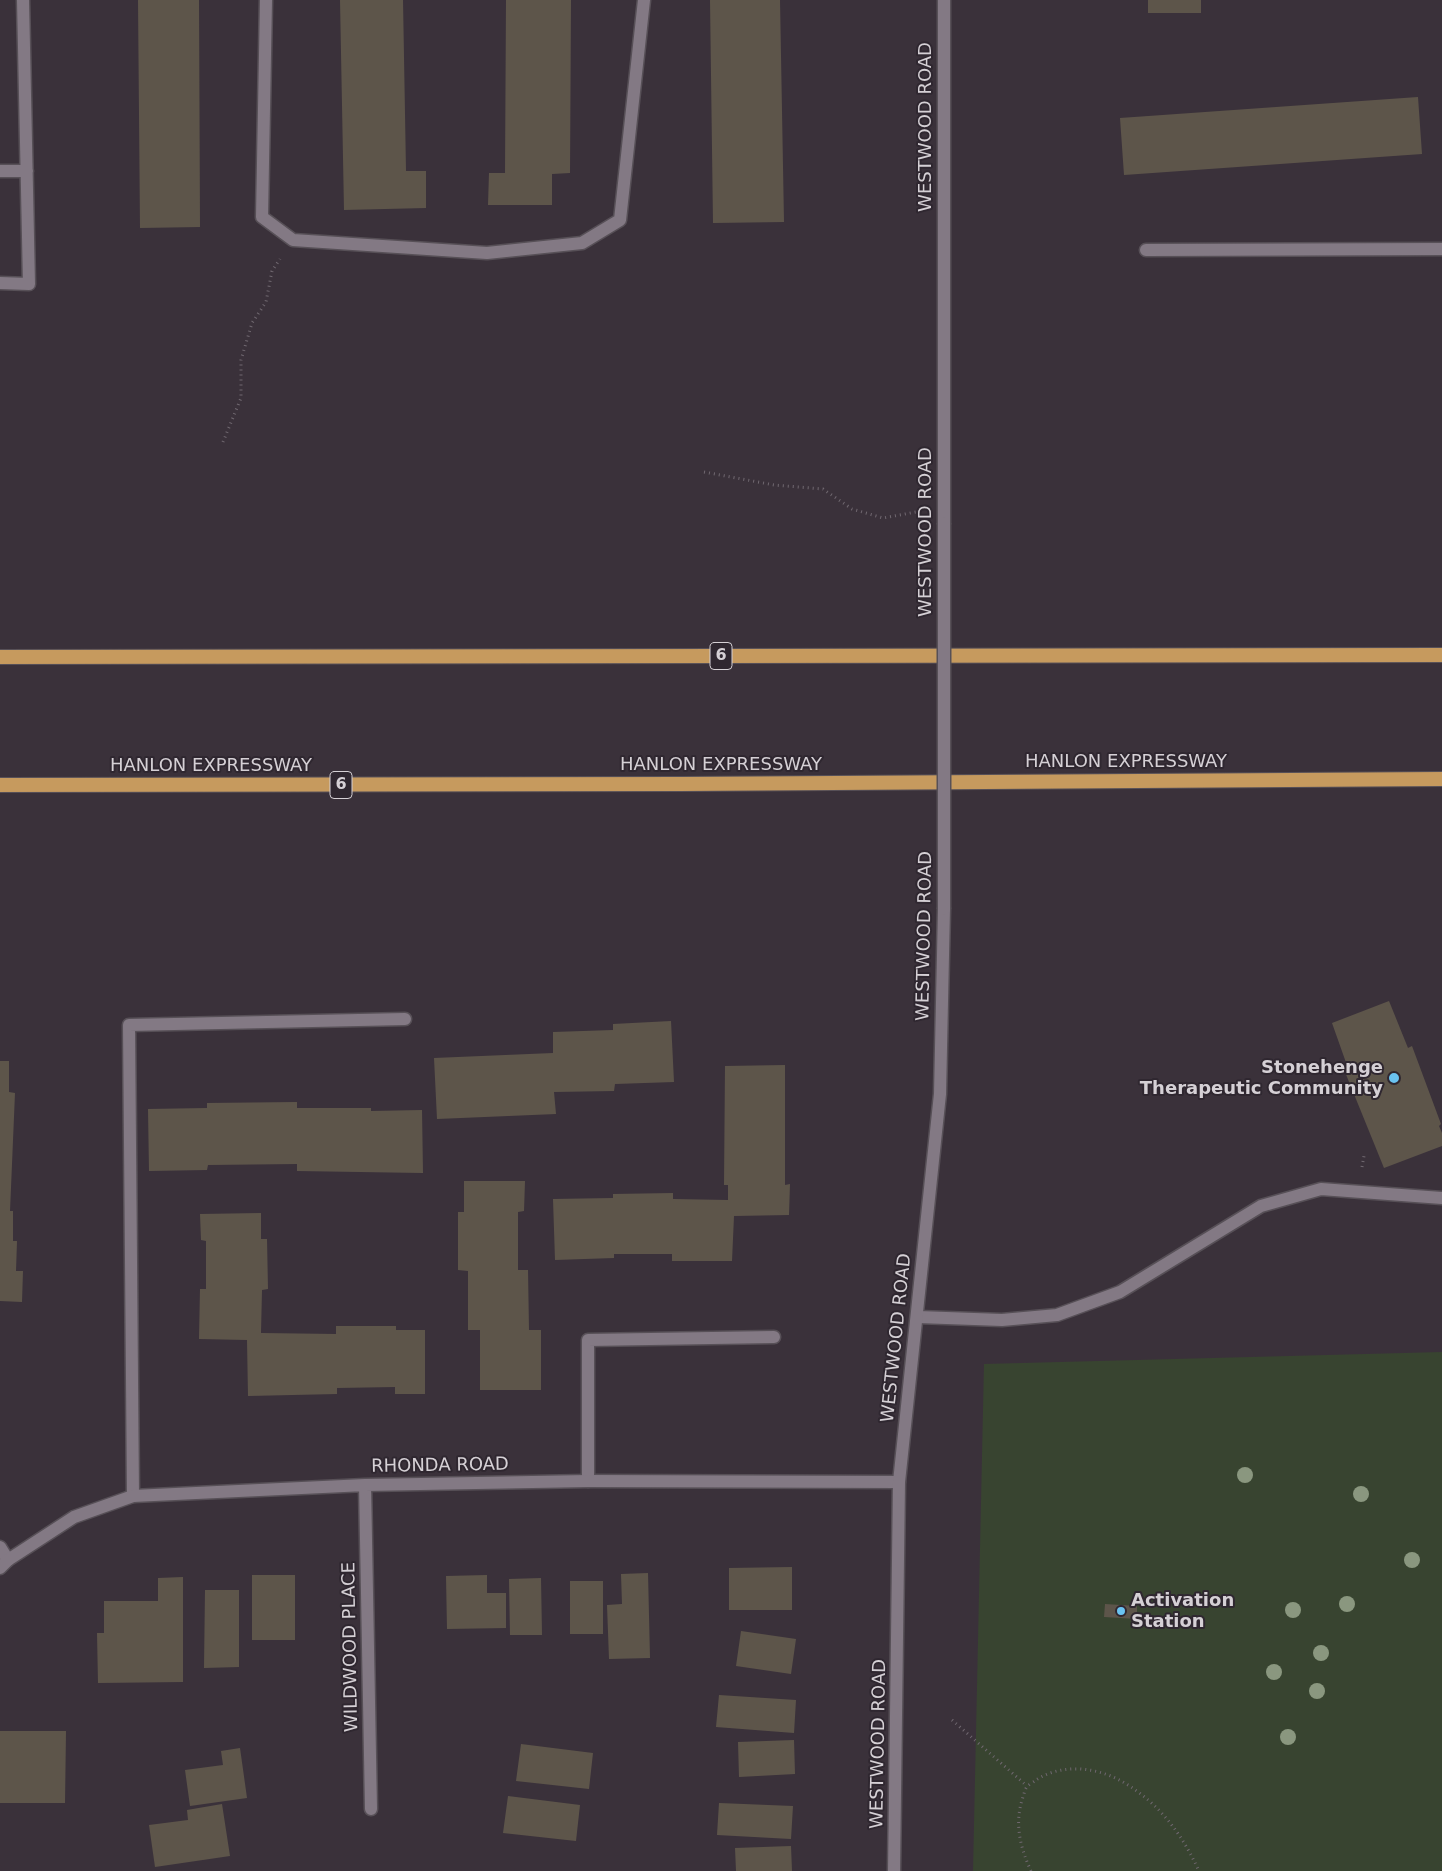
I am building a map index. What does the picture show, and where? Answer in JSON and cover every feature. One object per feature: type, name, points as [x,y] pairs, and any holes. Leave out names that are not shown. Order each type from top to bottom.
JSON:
[{"type":"highway","name":"6","points":[[0,657],[1442,655]]},
{"type":"highway","name":"HANLON EXPRESSWAY","points":[[0,785],[672,784],[1442,779]]},
{"type":"street","points":[[0,283],[30,284],[23,0]]},
{"type":"street","points":[[266,0],[262,217],[293,240],[486,253],[582,243],[620,220],[644,0]]},
{"type":"street","name":"WESTWOOD ROAD","points":[[894,1871],[900,1482],[940,1094],[944,909],[944,0]]},
{"type":"street","points":[[0,171],[27,171]]},
{"type":"street","points":[[1146,250],[1442,249]]},
{"type":"street","points":[[133,1496],[129,1025],[405,1019]]},
{"type":"street","points":[[918,1317],[1002,1320],[1057,1315],[1120,1292],[1260,1206],[1321,1189],[1442,1198]]},
{"type":"street","points":[[588,1481],[588,1340],[774,1337]]},
{"type":"street","name":"RHONDA ROAD","points":[[4,1564],[74,1516],[133,1496],[366,1485],[588,1481],[900,1482]]},
{"type":"street","name":"WILDWOOD PLACE","points":[[366,1485],[371,1809]]},
{"type":"street","points":[[0,1547],[4,1564]]},
{"type":"path","points":[[223,442],[241,398],[242,360],[252,323],[266,302],[272,271],[293,240]]},
{"type":"path","points":[[704,472],[774,485],[823,489],[852,509],[883,518],[916,512]]},
{"type":"path","points":[[952,1720],[1027,1786]]},
{"type":"path","points":[[1031,1871],[1023,1853],[1018,1830],[1019,1809],[1027,1786],[1042,1776],[1066,1768],[1093,1770],[1122,1782],[1145,1797],[1172,1823],[1199,1871]]},
{"type":"green space","points":[[1442,1352],[1442,1871],[973,1871],[984,1364]]},
{"type":"building","points":[[138,0],[199,0],[200,227],[140,228]]},
{"type":"building","points":[[340,0],[403,0],[406,171],[426,171],[426,208],[344,210]]},
{"type":"building","points":[[506,0],[571,0],[570,173],[552,174],[552,205],[488,205],[489,173],[505,173]]},
{"type":"building","points":[[710,0],[780,0],[784,222],[713,223]]},
{"type":"building","points":[[1148,0],[1201,0],[1201,13],[1148,13]]},
{"type":"building","points":[[1418,97],[1422,154],[1124,175],[1120,118]]},
{"type":"building","points":[[1389,1001],[1408,1048],[1412,1046],[1441,1124],[1439,1126],[1442,1133],[1442,1146],[1384,1168],[1345,1072],[1349,1071],[1332,1023]]},
{"type":"building","points":[[671,1021],[674,1082],[615,1084],[614,1091],[554,1092],[556,1114],[437,1119],[434,1058],[553,1053],[553,1032],[613,1030],[613,1024]]},
{"type":"building","points":[[0,1061],[9,1061],[9,1092],[15,1093],[10,1211],[13,1211],[13,1241],[17,1241],[16,1271],[23,1271],[22,1302],[0,1301]]},
{"type":"building","points":[[785,1065],[785,1185],[790,1184],[789,1215],[734,1216],[732,1261],[672,1261],[672,1254],[614,1254],[614,1258],[555,1260],[553,1199],[613,1198],[613,1194],[673,1193],[673,1199],[728,1200],[728,1185],[724,1185],[725,1066]]},
{"type":"building","points":[[297,1102],[297,1108],[371,1108],[371,1111],[422,1110],[423,1173],[297,1171],[297,1164],[208,1165],[207,1170],[149,1171],[148,1109],[207,1108],[207,1103]]},
{"type":"building","points":[[464,1181],[525,1181],[524,1211],[518,1212],[518,1270],[528,1270],[529,1330],[541,1330],[541,1390],[480,1390],[480,1330],[468,1330],[468,1271],[458,1270],[458,1212],[464,1212]]},
{"type":"building","points":[[261,1213],[261,1239],[267,1239],[268,1289],[262,1290],[261,1333],[336,1334],[336,1326],[396,1326],[396,1330],[425,1330],[425,1394],[395,1394],[395,1387],[337,1388],[337,1394],[248,1396],[247,1340],[199,1339],[200,1289],[206,1289],[206,1241],[201,1240],[200,1214]]},
{"type":"building","points":[[792,1567],[792,1610],[729,1610],[729,1568]]},
{"type":"building","points":[[648,1573],[650,1658],[609,1659],[607,1605],[622,1604],[621,1574]]},
{"type":"building","points":[[252,1575],[295,1575],[295,1640],[252,1640]]},
{"type":"building","points":[[487,1575],[487,1593],[506,1593],[506,1628],[447,1629],[446,1576]]},
{"type":"building","points":[[183,1577],[183,1682],[98,1683],[97,1633],[104,1633],[104,1601],[158,1601],[158,1578]]},
{"type":"building","points":[[541,1578],[542,1635],[510,1635],[509,1579]]},
{"type":"building","points":[[570,1581],[603,1581],[603,1634],[570,1634]]},
{"type":"building","points":[[205,1590],[239,1590],[239,1667],[204,1668]]},
{"type":"building","name":"Activation Station","points":[[1105,1604],[1137,1606],[1137,1619],[1104,1617]]},
{"type":"building","points":[[741,1631],[796,1639],[791,1674],[736,1666]]},
{"type":"building","points":[[719,1695],[796,1700],[794,1733],[716,1727]]},
{"type":"building","points":[[0,1731],[66,1731],[65,1803],[0,1803]]},
{"type":"building","points":[[794,1740],[795,1774],[739,1777],[738,1742]]},
{"type":"building","points":[[521,1744],[593,1753],[589,1789],[516,1781]]},
{"type":"building","points":[[240,1748],[247,1798],[190,1806],[185,1770],[223,1765],[221,1751]]},
{"type":"building","points":[[508,1796],[580,1805],[576,1841],[503,1833]]},
{"type":"building","points":[[719,1803],[793,1806],[791,1839],[717,1835]]},
{"type":"building","points":[[222,1804],[230,1856],[155,1867],[149,1825],[188,1820],[187,1810]]},
{"type":"building","points":[[791,1846],[792,1871],[736,1871],[735,1848]]},
{"type":"place","name":"Stonehenge Therapeutic Community","points":[[1394,1078]]},
{"type":"place","name":"Activation Station","points":[[1121,1611]]}]
